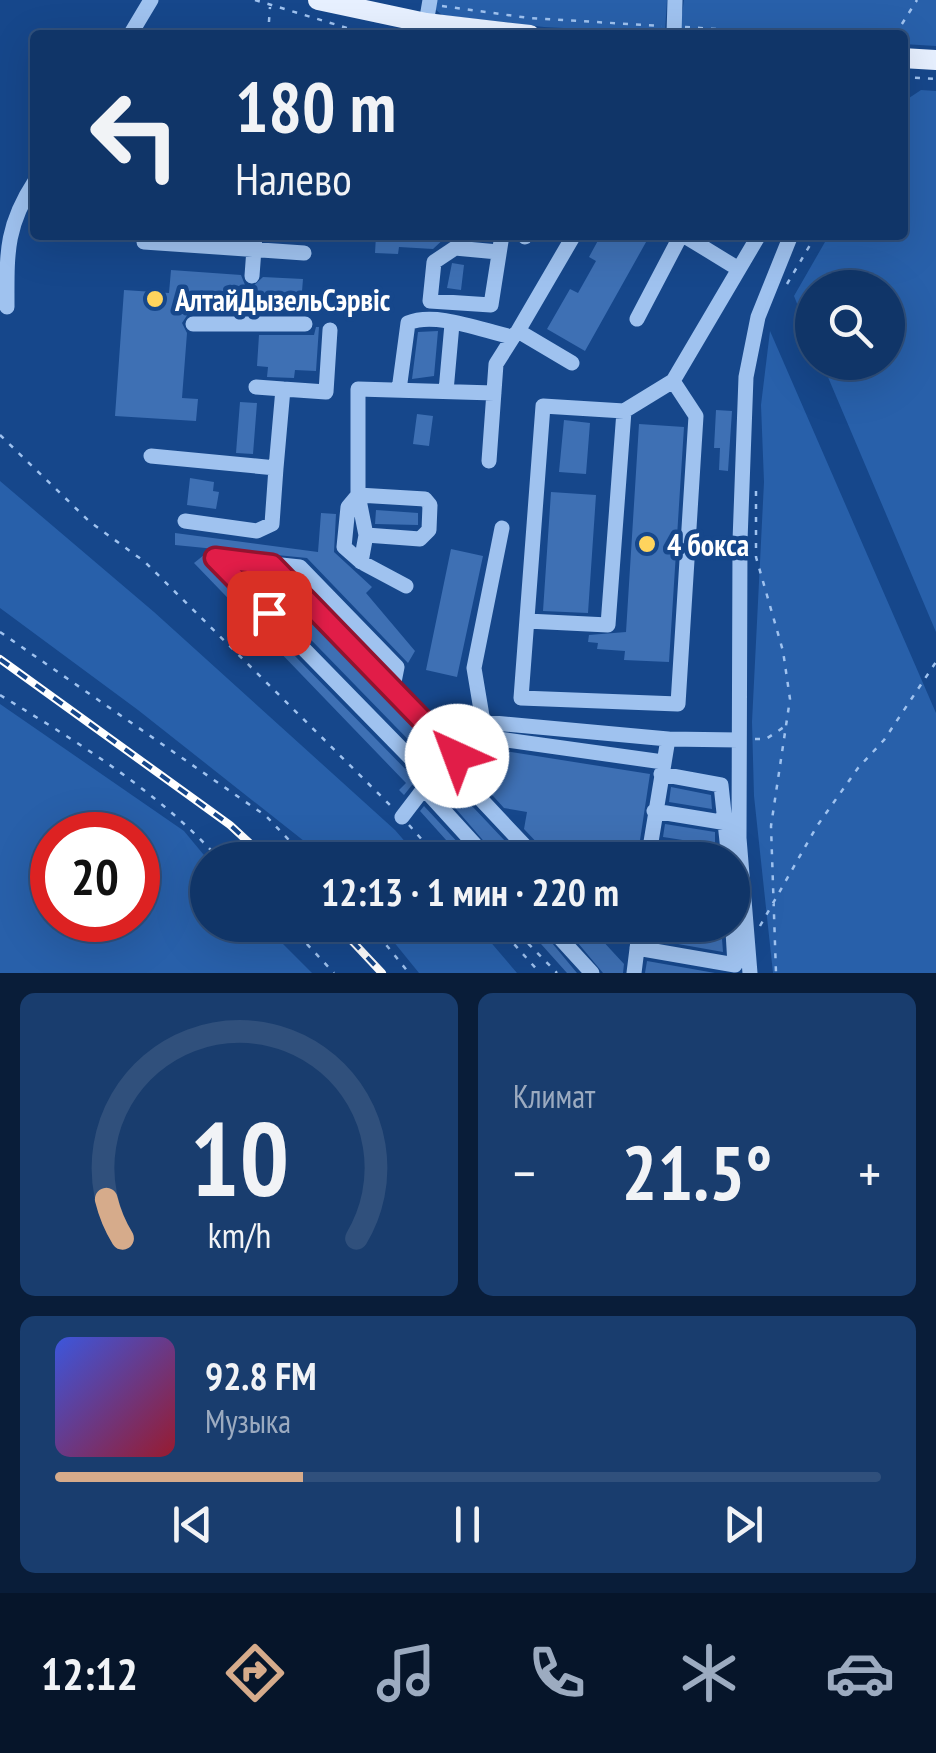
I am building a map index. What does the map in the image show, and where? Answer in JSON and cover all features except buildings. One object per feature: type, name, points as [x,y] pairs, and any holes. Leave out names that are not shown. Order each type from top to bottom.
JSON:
[{"type":"main road","points":[[318,0],[503,30]]},
{"type":"main road","points":[[908,58],[936,60]]},
{"type":"street","points":[[133,30],[150,0]]},
{"type":"street","points":[[674,30],[675,0]]},
{"type":"street","points":[[7,307],[8,240],[14,213],[30,189]]},
{"type":"street","points":[[498,252],[455,248],[434,262],[430,302],[492,306],[501,240]]},
{"type":"street","points":[[489,461],[496,364],[571,240]]},
{"type":"street","points":[[637,319],[679,240]]},
{"type":"street","points":[[690,240],[737,268]]},
{"type":"street","points":[[673,381],[696,416],[678,704],[521,698],[542,406],[624,411],[673,381],[756,240]]},
{"type":"street","points":[[750,973],[739,855],[746,377],[758,316],[788,240]]},
{"type":"street","points":[[144,242],[254,242],[304,253]]},
{"type":"street","points":[[252,276],[254,242]]},
{"type":"street","points":[[399,390],[408,324],[419,319],[515,334],[572,363]]},
{"type":"street","points":[[193,324],[305,324]]},
{"type":"street","points":[[446,392],[452,324]]},
{"type":"street","points":[[256,387],[326,392],[330,330]]},
{"type":"street","points":[[186,521],[257,531],[272,524],[283,389]]},
{"type":"street","points":[[362,562],[366,535],[358,495],[358,389],[494,393]]},
{"type":"street","points":[[526,621],[608,624],[624,411]]},
{"type":"street","points":[[151,456],[276,468]]},
{"type":"street","points":[[358,495],[426,499],[430,505],[429,530],[420,539],[366,535]]},
{"type":"street","points":[[358,495],[348,507],[344,547],[362,562],[406,586]]},
{"type":"street","points":[[502,528],[474,668],[483,722],[668,740],[739,740]]},
{"type":"street","points":[[457,756],[272,565],[215,558],[429,785],[475,842]]},
{"type":"street","points":[[402,817],[490,724]]},
{"type":"street","points":[[521,842],[461,778],[492,738],[662,768],[722,784],[727,842]]},
{"type":"street","points":[[650,842],[668,740]]},
{"type":"street","points":[[654,811],[726,823]]},
{"type":"street","points":[[564,942],[592,973]]},
{"type":"street","points":[[634,973],[638,942]]},
{"type":"street","points":[[637,948],[735,965],[734,942]]},
{"type":"path","points":[[254,0],[353,30]]},
{"type":"path","points":[[898,30],[918,0]]},
{"type":"path","points":[[268,30],[270,6]]},
{"type":"path","points":[[427,16],[668,30]]},
{"type":"path","points":[[908,77],[936,79]]},
{"type":"path","points":[[784,289],[813,240]]},
{"type":"path","points":[[0,435],[90,522],[146,562],[424,842]]},
{"type":"path","points":[[756,490],[756,557],[788,680],[771,826],[776,973]]},
{"type":"path","points":[[0,632],[266,816],[291,842]]},
{"type":"path","points":[[747,943],[772,913],[817,826],[858,768],[884,740],[936,662]]},
{"type":"path","points":[[0,695],[116,768],[187,824],[204,842]]},
{"type":"path","points":[[739,740],[766,739],[785,727]]},
{"type":"path","points":[[305,942],[334,973]]},
{"type":"path","points":[[384,942],[409,973]]},
{"type":"path","points":[[512,942],[540,973]]},
{"type":"path","points":[[526,942],[557,973]]},
{"type":"shaded area","points":[[436,0],[667,0],[665,30],[544,27],[442,15],[435,9]]},
{"type":"shaded area","points":[[684,0],[936,0],[936,46],[908,44],[908,30],[680,29]]},
{"type":"shaded area","points":[[921,90],[936,91],[936,632],[829,380],[905,380],[905,270],[809,270],[826,240],[908,240],[908,99]]},
{"type":"shaded area","points":[[770,331],[936,713],[936,973],[773,973],[754,796],[752,722],[764,482],[761,405]]},
{"type":"shaded area","points":[[0,481],[154,612],[405,842],[305,842],[138,710],[0,608]]},
{"type":"shaded area","points":[[0,704],[156,812],[30,812],[30,942],[160,942],[160,814],[193,842],[190,842],[190,942],[281,942],[312,973],[0,973]]},
{"type":"shaded area","points":[[394,942],[491,942],[517,973],[419,973]]},
{"type":"railway","points":[[0,659],[248,842]]},
{"type":"railway","points":[[353,942],[382,973]]},
{"type":"place","name":"АлтайДызельСэрвіс","points":[[155,299]]},
{"type":"place","name":"4 бокса","points":[[647,544]]},
{"type":"route","points":[[269,613],[215,558],[272,565],[457,756]]}]
